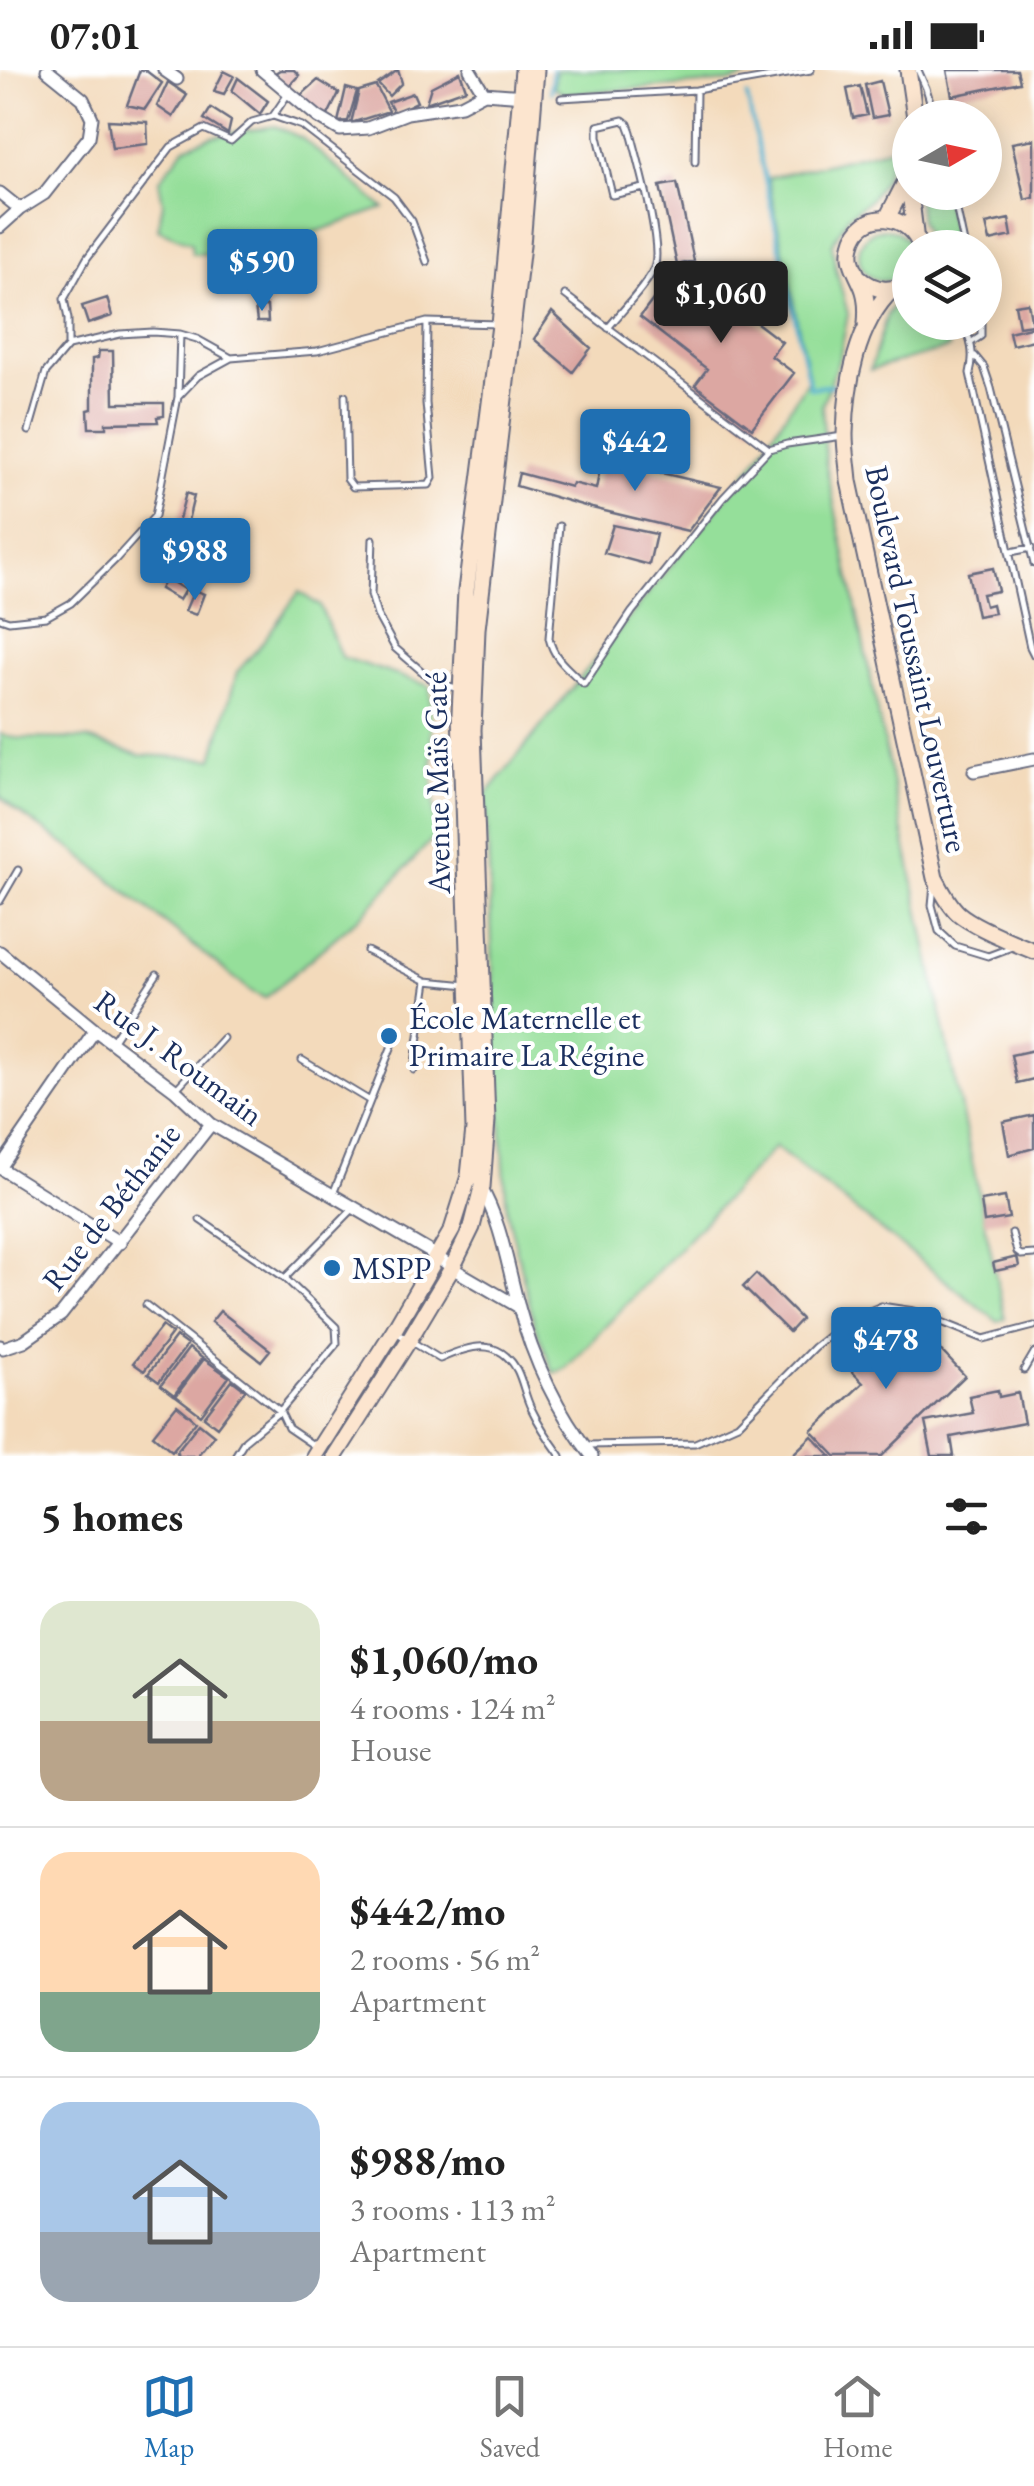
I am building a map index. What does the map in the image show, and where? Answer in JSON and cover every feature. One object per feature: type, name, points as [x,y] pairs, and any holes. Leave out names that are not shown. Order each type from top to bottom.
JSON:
[{"type":"main road","name":"Avenue Maïs Gaté","points":[[335,1456],[409,1340],[472,1227],[474,1129],[461,690],[466,591],[506,324],[522,245],[526,96],[523,70]]},
{"type":"main road","name":"Avenue Maïs Gaté","points":[[526,96],[536,70]]},
{"type":"main road","points":[[908,70],[912,100]]},
{"type":"main road","points":[[892,207],[886,218],[910,230]]},
{"type":"main road","name":"Boulevard Toussaint Louverture","points":[[886,218],[862,227],[850,250],[851,264],[867,306],[849,395],[845,436],[849,481],[934,878],[959,914],[1034,951]]},
{"type":"main road","points":[[857,276],[880,290],[892,288]]},
{"type":"main road","name":"Boulevard Toussaint Louverture","points":[[866,326],[882,300],[892,293]]},
{"type":"main road","name":"Avenue Maïs Gaté","points":[[316,1452],[452,1230],[475,1182],[487,1121],[473,730],[477,629],[506,324]]},
{"type":"street","points":[[0,226],[44,194],[89,137],[92,118],[83,99],[46,70]]},
{"type":"street","points":[[164,70],[177,79]]},
{"type":"street","points":[[262,70],[318,118],[340,130],[368,128],[407,112],[461,105],[484,92],[526,96]]},
{"type":"street","points":[[470,70],[484,92]]},
{"type":"street","points":[[0,193],[20,209]]},
{"type":"street","points":[[974,770],[1034,759]]},
{"type":"street","name":"Rue J. Roumain","points":[[0,952],[212,1124],[519,1307]]},
{"type":"street","points":[[95,1030],[0,1168],[120,1243]]},
{"type":"street","name":"Rue de Béthanie","points":[[1,1347],[24,1341],[62,1315],[212,1124]]},
{"type":"street","points":[[475,1182],[500,1232],[519,1307],[544,1380],[588,1451]]},
{"type":"lane","points":[[561,98],[696,90],[811,70]]},
{"type":"lane","points":[[918,70],[930,100]]},
{"type":"lane","points":[[695,162],[696,90]]},
{"type":"lane","points":[[273,116],[289,93]]},
{"type":"lane","points":[[68,346],[64,299],[87,258],[172,147],[204,129],[231,141],[252,122],[273,116],[302,126],[394,197],[412,220],[428,262]]},
{"type":"lane","points":[[608,328],[656,267],[655,238],[644,188],[628,124],[623,120],[598,126],[612,195],[644,188]]},
{"type":"lane","points":[[565,294],[770,449]]},
{"type":"lane","points":[[345,396],[347,479],[353,486],[429,485],[433,478],[426,403],[427,322]]},
{"type":"lane","points":[[178,397],[198,376],[231,358],[317,352],[427,322],[506,324]]},
{"type":"lane","points":[[29,431],[46,372],[68,346],[120,334],[153,332],[197,339],[231,358]]},
{"type":"lane","points":[[0,618],[8,621],[46,617],[71,603],[155,516],[178,397],[180,334]]},
{"type":"lane","points":[[975,340],[970,372],[1034,655]]},
{"type":"lane","points":[[974,356],[984,367],[991,388],[1034,564]]},
{"type":"lane","points":[[559,526],[549,638],[558,662],[584,684],[632,612],[723,498],[770,449],[845,436]]},
{"type":"lane","points":[[373,539],[371,594],[376,615],[395,648],[433,682],[461,690]]},
{"type":"lane","points":[[1011,552],[1031,548]]},
{"type":"lane","points":[[0,901],[18,870]]},
{"type":"lane","points":[[934,878],[932,905],[939,931],[955,946],[988,956],[1018,944]]},
{"type":"lane","points":[[367,950],[427,981],[470,986]]},
{"type":"lane","points":[[111,1042],[157,974]]},
{"type":"lane","points":[[414,1070],[427,981]]},
{"type":"lane","points":[[174,1090],[223,1038]]},
{"type":"lane","points":[[333,1194],[393,1043]]},
{"type":"lane","points":[[302,1060],[370,1101]]},
{"type":"lane","points":[[285,1278],[354,1208]]},
{"type":"lane","points":[[200,1220],[285,1278],[336,1327],[338,1335],[332,1350],[280,1411],[245,1440],[235,1456]]},
{"type":"lane","points":[[1012,1233],[1017,1252],[1034,1254]]},
{"type":"lane","points":[[146,1305],[280,1411],[288,1428],[316,1452]]},
{"type":"lane","points":[[588,1451],[695,1442],[738,1424],[814,1347],[849,1320],[881,1306],[914,1311],[984,1339],[1034,1326]]},
{"type":"lane","points":[[394,1330],[440,1359],[465,1348],[481,1346],[501,1351],[516,1368],[531,1408],[561,1456]]},
{"type":"lane","points":[[1024,1370],[1034,1353]]},
{"type":"green space","points":[[556,70],[772,70],[731,82],[564,94],[554,87]]},
{"type":"green space","points":[[275,126],[302,138],[384,208],[256,253],[192,254],[191,243],[158,229],[163,203],[159,181],[185,147],[212,136]]},
{"type":"green space","points":[[892,148],[884,180],[869,200],[848,216],[832,245],[848,314],[840,356],[822,405],[826,465],[1005,1319],[997,1321],[775,1147],[565,1369],[554,1373],[535,1326],[507,1211],[486,795],[756,460],[809,378],[768,178]]},
{"type":"green space","points":[[919,210],[947,210],[952,230],[924,230]]},
{"type":"green space","points":[[885,229],[892,230],[892,280],[885,281],[867,273],[859,255],[867,237]]},
{"type":"green space","points":[[892,307],[892,340],[948,340],[949,348],[870,370]]},
{"type":"green space","points":[[299,592],[320,606],[341,657],[430,686],[435,836],[365,912],[265,998],[252,992],[0,796],[0,734],[17,738],[87,739],[140,755],[213,759],[237,672]]},
{"type":"building","points":[[140,70],[162,83],[145,109],[127,105]]},
{"type":"building","points":[[294,70],[299,75],[287,88],[275,73]]},
{"type":"building","points":[[398,70],[402,83],[389,96],[378,84]]},
{"type":"building","points":[[947,70],[1017,70],[1020,82],[952,96]]},
{"type":"building","points":[[224,71],[234,76],[224,94],[214,91]]},
{"type":"building","points":[[460,72],[466,89],[426,103],[431,87]]},
{"type":"building","points":[[238,78],[268,101],[260,114],[232,91]]},
{"type":"building","points":[[318,80],[339,93],[326,119],[298,98]]},
{"type":"building","points":[[880,81],[888,115],[872,118],[865,85]]},
{"type":"building","points":[[168,82],[187,95],[173,117],[157,106]]},
{"type":"building","points":[[376,86],[389,111],[351,123],[359,91]]},
{"type":"building","points":[[860,86],[867,115],[853,118],[847,89]]},
{"type":"building","points":[[346,88],[357,91],[348,121],[338,122]]},
{"type":"building","points":[[413,93],[417,102],[394,113],[388,102]]},
{"type":"building","points":[[211,108],[231,121],[228,134],[204,119]]},
{"type":"building","points":[[108,120],[147,122],[148,144],[112,148]]},
{"type":"building","points":[[1034,139],[1034,198],[1025,200],[1012,143]]},
{"type":"building","points":[[677,183],[694,261],[677,265],[660,186]]},
{"type":"building","points":[[1009,219],[1012,236],[1002,238],[1002,230],[987,230],[986,224]]},
{"type":"building","points":[[690,269],[726,298],[715,312],[722,317],[732,304],[782,342],[771,356],[794,373],[752,428],[695,385],[707,369],[640,317],[670,277],[679,284]]},
{"type":"building","points":[[107,298],[112,316],[88,324],[82,306]]},
{"type":"building","points":[[1028,303],[1032,324],[1019,326],[1015,305]]},
{"type":"building","points":[[267,306],[268,322],[257,322],[255,307]]},
{"type":"building","points":[[552,312],[591,348],[573,372],[534,339]]},
{"type":"building","points":[[1034,326],[1034,340],[1012,345],[1009,332]]},
{"type":"building","points":[[99,351],[113,351],[114,403],[164,403],[164,416],[157,417],[158,422],[106,423],[106,428],[89,428],[92,359],[98,358]]},
{"type":"building","points":[[586,425],[614,434],[607,451],[581,443]]},
{"type":"building","points":[[602,459],[721,487],[688,531],[516,486],[519,473],[571,487],[572,483],[596,489]]},
{"type":"building","points":[[186,493],[194,496],[187,525],[178,523]]},
{"type":"building","points":[[613,525],[656,534],[649,565],[604,553]]},
{"type":"building","points":[[993,568],[998,591],[982,594],[985,606],[992,604],[994,613],[977,616],[968,573]]},
{"type":"building","points":[[166,578],[185,590],[179,600],[160,589]]},
{"type":"building","points":[[194,590],[204,594],[196,615],[185,611]]},
{"type":"building","points":[[1034,1050],[1034,1079],[1017,1083],[1011,1055]]},
{"type":"building","points":[[1034,1115],[1034,1148],[1009,1155],[1003,1122]]},
{"type":"building","points":[[1005,1197],[1009,1218],[984,1222],[981,1201]]},
{"type":"building","points":[[1017,1257],[1019,1266],[995,1271],[993,1263]]},
{"type":"building","points":[[756,1274],[801,1319],[789,1332],[743,1287]]},
{"type":"building","points":[[220,1311],[270,1350],[261,1361],[211,1322]]},
{"type":"building","points":[[877,1318],[902,1344],[914,1333],[925,1344],[930,1339],[965,1376],[882,1456],[836,1456],[812,1431],[863,1383],[837,1356]]},
{"type":"building","points":[[162,1326],[172,1334],[144,1371],[133,1363]]},
{"type":"building","points":[[176,1337],[187,1345],[159,1382],[148,1374]]},
{"type":"building","points":[[189,1348],[202,1358],[174,1395],[161,1385]]},
{"type":"building","points":[[204,1359],[229,1377],[201,1415],[176,1396]]},
{"type":"building","points":[[232,1380],[245,1390],[217,1427],[204,1417]]},
{"type":"building","points":[[998,1390],[999,1397],[1018,1393],[1024,1423],[951,1437],[954,1456],[932,1456],[925,1422],[973,1413],[969,1396]]},
{"type":"building","points":[[177,1405],[196,1421],[172,1451],[153,1435]]},
{"type":"building","points":[[199,1423],[214,1435],[197,1456],[180,1456],[176,1452]]},
{"type":"building","points":[[812,1436],[831,1456],[791,1456]]},
{"type":"waterway","points":[[551,92],[552,70]]},
{"type":"waterway","points":[[747,96],[810,388],[834,385]]},
{"type":"place","name":"École Maternelle et Primaire La Régine","points":[[389,1036]]},
{"type":"place","name":"MSPP","points":[[332,1268]]}]
